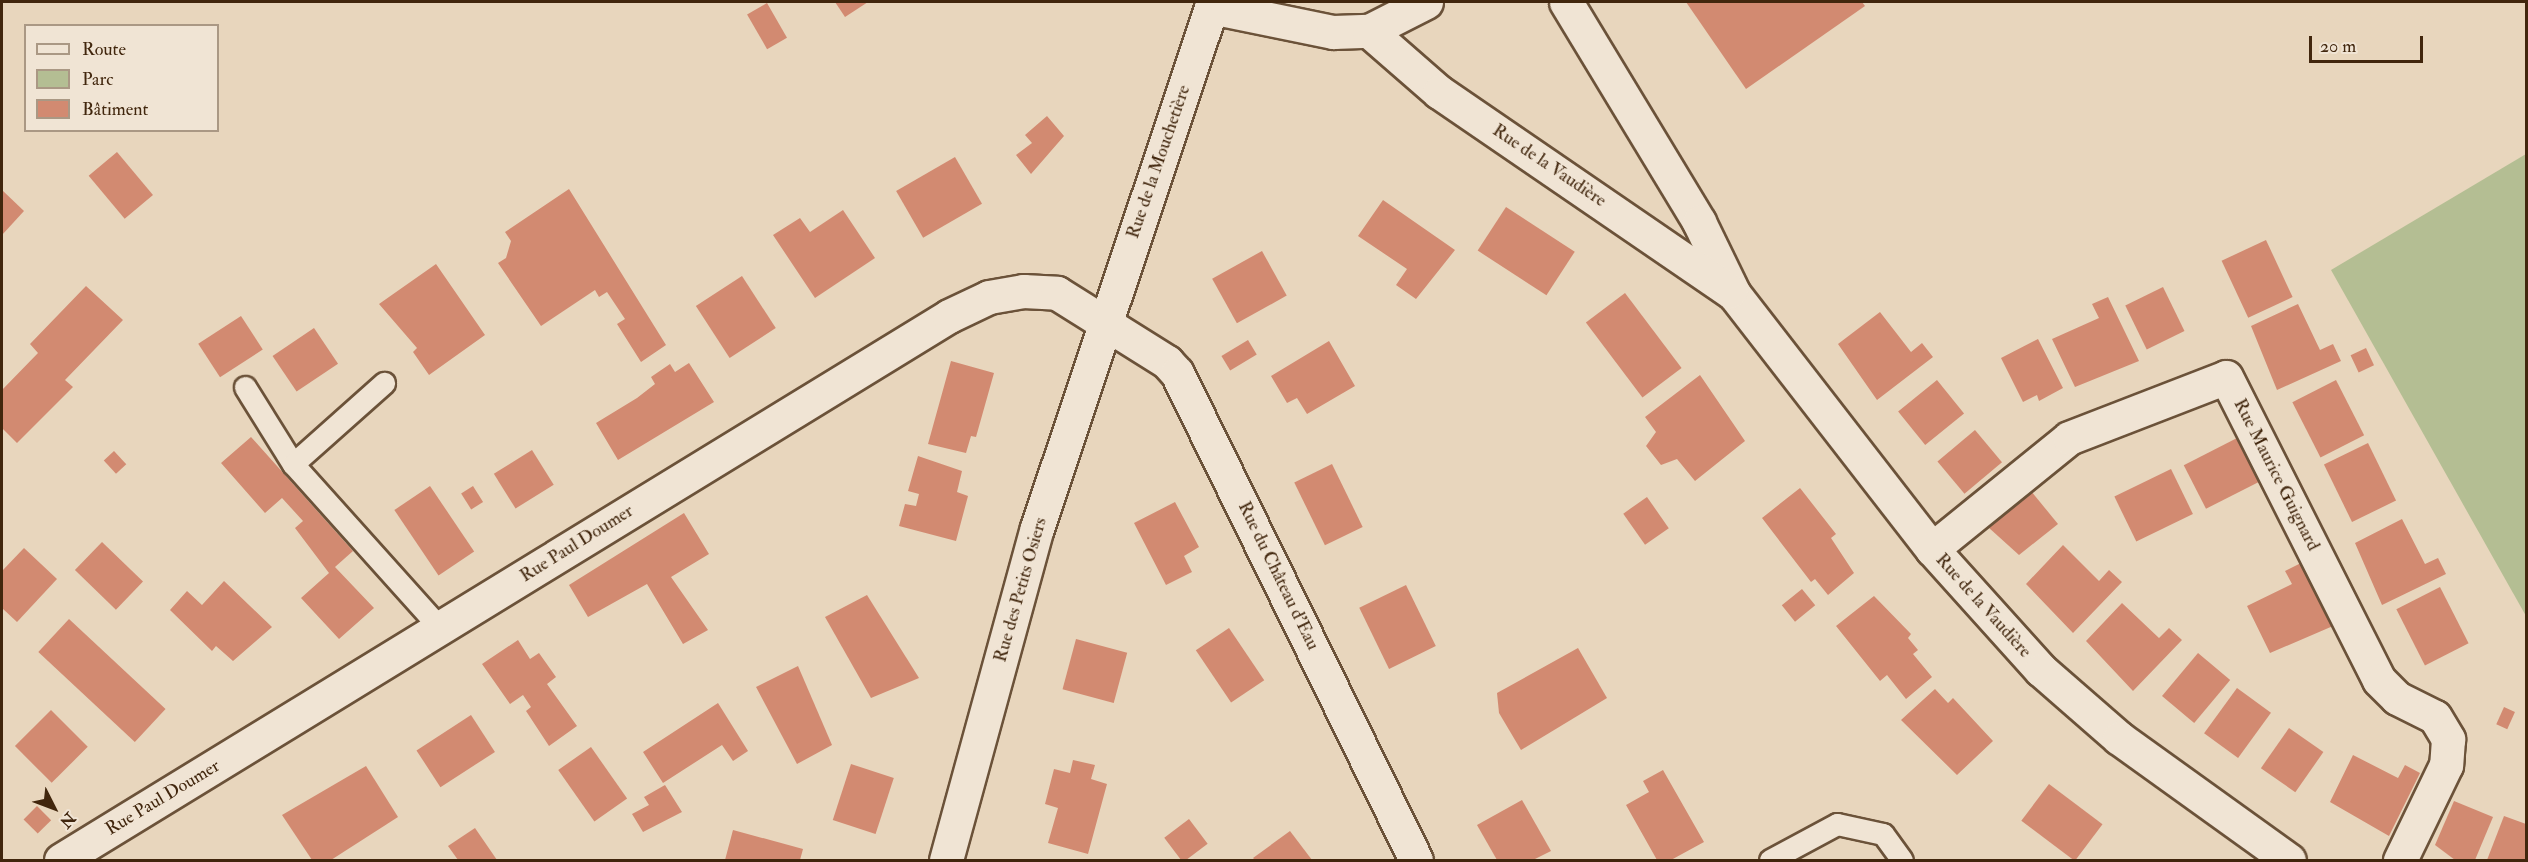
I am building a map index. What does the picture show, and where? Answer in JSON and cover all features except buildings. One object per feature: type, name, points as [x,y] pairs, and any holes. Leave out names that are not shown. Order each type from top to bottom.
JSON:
[{"type":"street","points":[[1212,4],[1333,32],[1369,31],[1426,2]]},
{"type":"street","name":"Rue de la Vaudière","points":[[1566,2],[1699,222],[1734,294],[1932,549],[2041,670],[2119,738],[2289,861]]},
{"type":"street","name":"Rue de la Mouchetière","points":[[1105,323],[1212,4]]},
{"type":"street","name":"Rue de la Vaudière","points":[[1369,31],[1439,92],[1734,294]]},
{"type":"street","name":"Rue Paul Doumer","points":[[61,861],[949,315],[989,297],[1023,291],[1057,293],[1105,323]]},
{"type":"street","name":"Rue des Petits Osiers","points":[[946,861],[1037,528],[1105,323]]},
{"type":"street","name":"Rue du Château d'Eau","points":[[1105,323],[1167,362],[1187,389],[1416,861]]},
{"type":"street","name":"Rue Maurice Guignard","points":[[1932,549],[2069,438],[2226,377],[2379,680],[2397,698],[2435,717],[2448,739],[2446,765],[2400,861]]},
{"type":"lane","points":[[294,464],[384,383]]},
{"type":"lane","points":[[245,387],[294,464],[440,628]]},
{"type":"lane","points":[[1770,861],[1837,824],[1883,834],[1902,861]]},
{"type":"green space","points":[[2526,154],[2526,616],[2331,270]]}]
